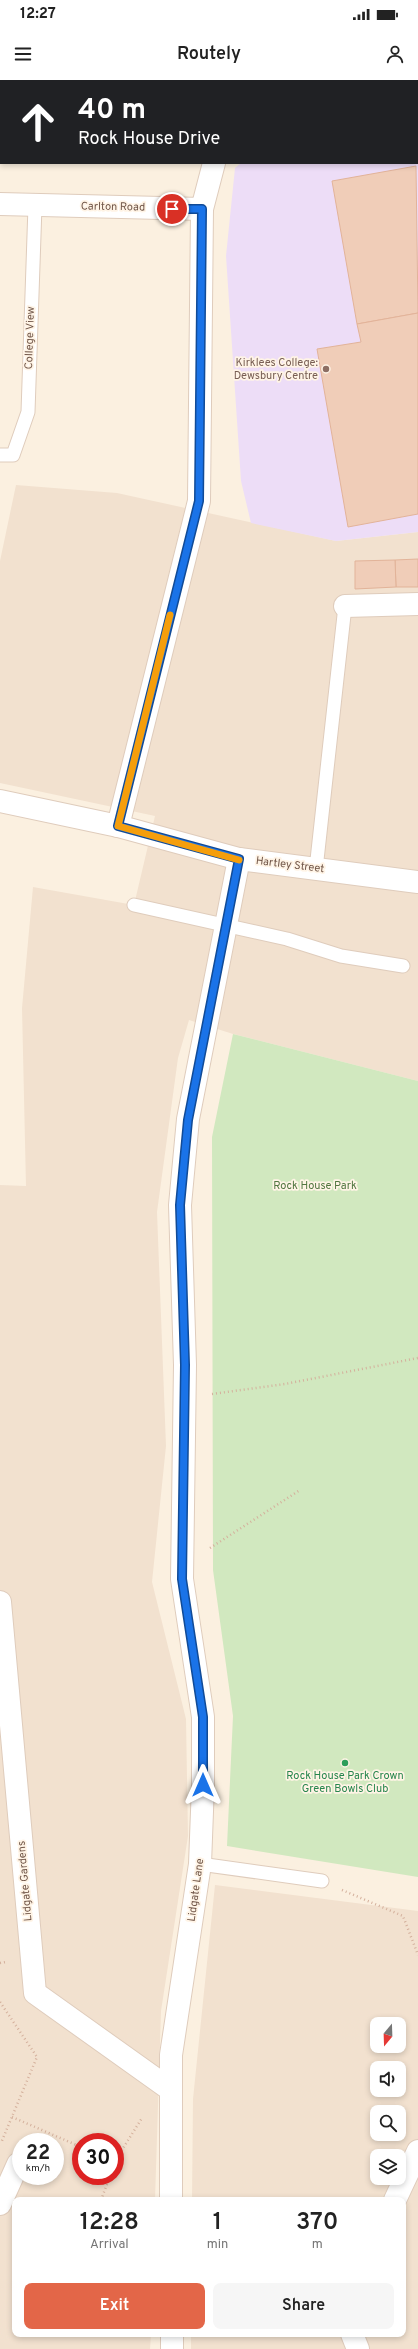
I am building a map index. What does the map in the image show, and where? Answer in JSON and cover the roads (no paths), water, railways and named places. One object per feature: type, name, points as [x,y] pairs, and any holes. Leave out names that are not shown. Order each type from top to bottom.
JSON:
[{"type":"street","points":[[118,826],[199,501],[202,209],[214,164]]},
{"type":"street","name":"Carlton Road","points":[[0,204],[202,209]]},
{"type":"street","points":[[345,606],[418,604]]},
{"type":"street","name":"Hartley Street","points":[[0,801],[118,826],[239,859],[418,882]]},
{"type":"street","name":"Lidgate Lane","points":[[172,2197],[171,2055],[200,1864],[203,1717],[182,1572],[185,1365],[180,1205],[188,1120],[208,1026],[239,859]]},
{"type":"street","name":"Lidgate Gardens","points":[[0,1602],[35,1993],[171,2100]]},
{"type":"street","points":[[396,2197],[418,2151]]},
{"type":"street","points":[[0,2204],[12,2177]]},
{"type":"street","points":[[172,2337],[172,2349]]},
{"type":"street","points":[[353,2337],[358,2349]]},
{"type":"lane","name":"College View","points":[[0,455],[13,455],[28,412],[35,206]]},
{"type":"lane","points":[[316,869],[345,606]]},
{"type":"lane","points":[[134,905],[287,939],[341,956],[403,966]]},
{"type":"lane","points":[[200,1864],[322,1881]]},
{"type":"place","name":"Kirklees College: Dewsbury Centre","points":[[326,369]]},
{"type":"place","name":"Rock House Park Crown Green Bowls Club","points":[[345,1763]]},
{"type":"park label","name":"Rock House Park","points":[[315,1186]]}]
